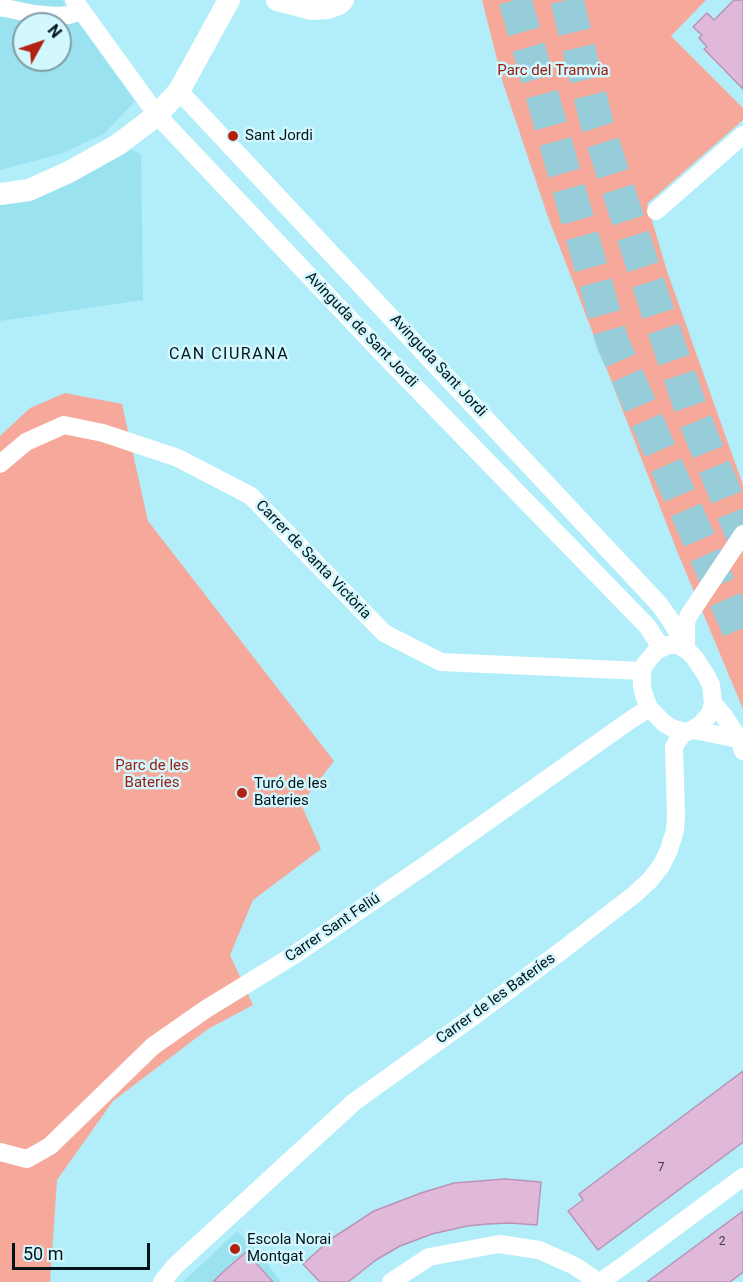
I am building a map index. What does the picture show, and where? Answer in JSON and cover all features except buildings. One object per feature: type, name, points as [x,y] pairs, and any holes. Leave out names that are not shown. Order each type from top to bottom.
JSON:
[{"type":"street","points":[[0,194],[29,190],[69,172],[119,144],[158,115],[179,90],[229,0]]},
{"type":"street","points":[[277,0],[312,9],[327,8],[343,0]]},
{"type":"street","points":[[0,7],[55,16],[69,15],[77,5]]},
{"type":"street","name":"Avinguda de Sant Jordi","points":[[77,5],[158,115],[373,343],[647,626],[661,647]]},
{"type":"street","name":"Avinguda Sant Jordi","points":[[179,90],[659,604],[687,650]]},
{"type":"street","points":[[656,211],[743,135]]},
{"type":"street","name":"Carrer de Santa Victòria","points":[[0,464],[26,442],[64,425],[103,433],[178,458],[251,496],[384,633],[441,662],[642,671]]},
{"type":"street","points":[[687,650],[686,622],[689,615],[743,534]]},
{"type":"street","points":[[689,731],[706,720],[710,714],[713,703],[711,686],[700,663],[687,650],[677,645],[661,647],[651,656],[642,671],[642,686],[649,708],[665,724],[674,729],[742,744]]},
{"type":"street","points":[[713,703],[742,744]]},
{"type":"street","name":"Carrer Sant Feliú","points":[[0,1152],[27,1159],[50,1146],[153,1046],[206,1009],[294,955],[649,708]]},
{"type":"street","name":"Carrer de les Bateríes","points":[[162,1282],[224,1221],[354,1102],[560,952],[650,880],[661,866],[675,831],[674,747],[678,740],[689,731]]},
{"type":"street","points":[[391,1282],[429,1257],[499,1244],[539,1250],[575,1266],[599,1282],[743,1177]]},
{"type":"shaded area","points":[[0,0],[62,0],[71,12],[12,12],[12,72],[72,72],[72,14],[135,101],[104,134],[60,154],[0,170]]},
{"type":"shaded area","points":[[119,144],[141,154],[143,300],[0,321],[0,194]]},
{"type":"shaded area","name":"Escola Norai Montgat","points":[[237,1231],[281,1282],[183,1282]]},
{"type":"green space","name":"Parc del Tramvia","points":[[482,0],[706,0],[671,36],[743,108],[743,120],[647,204],[668,274],[743,485],[743,709],[677,551],[548,217],[503,83]]},
{"type":"green space","name":"Parc de les Bateries","points":[[65,393],[122,404],[148,521],[334,761],[301,804],[321,849],[253,900],[230,955],[253,1005],[208,1029],[113,1101],[57,1180],[50,1282],[0,1282],[0,436],[30,408]]},
{"type":"tunnel","points":[[515,0],[612,341],[743,640]]},
{"type":"tunnel","points":[[567,0],[597,124],[659,316],[693,415],[743,537]]},
{"type":"place","name":"Sant Jordi","points":[[233,136]]},
{"type":"place","name":"Turó de les Bateries","points":[[242,793]]},
{"type":"place","name":"Escola Norai Montgat","points":[[235,1249]]},
{"type":"district","name":"CAN CIURANA","points":[[229,355]]}]
